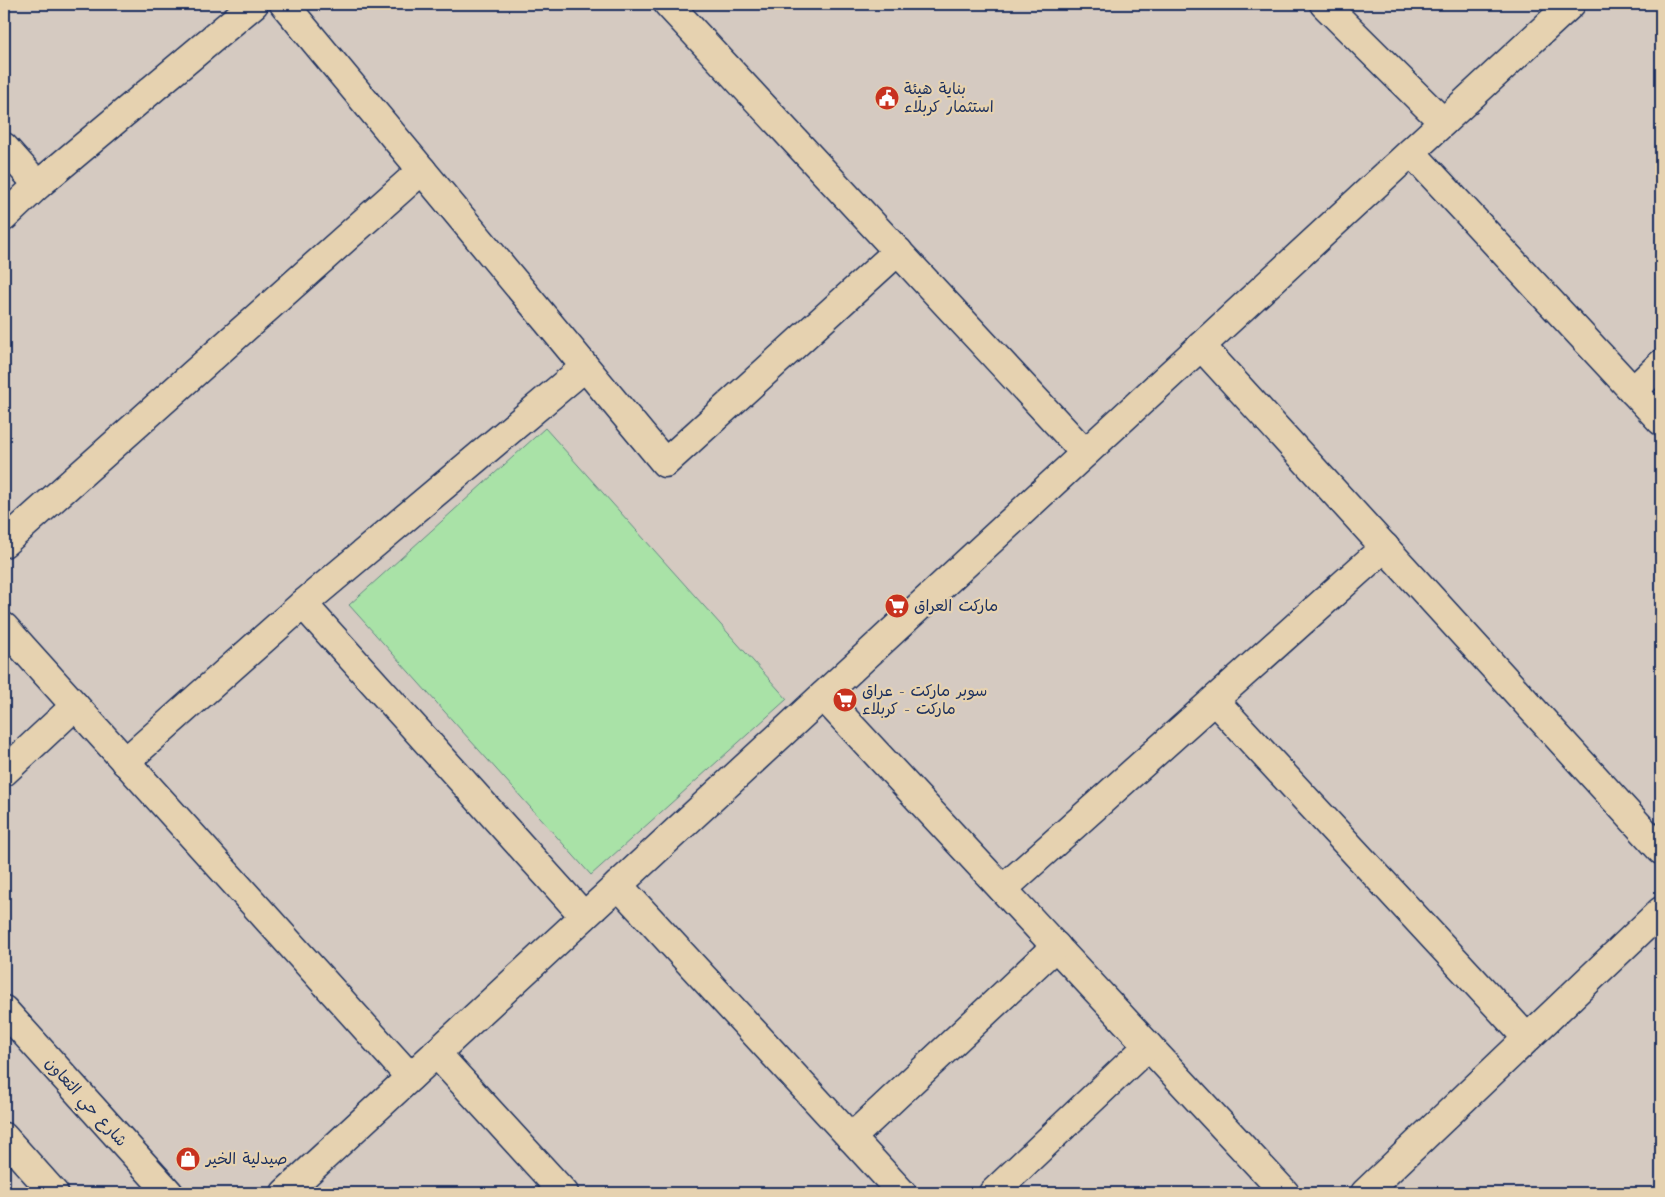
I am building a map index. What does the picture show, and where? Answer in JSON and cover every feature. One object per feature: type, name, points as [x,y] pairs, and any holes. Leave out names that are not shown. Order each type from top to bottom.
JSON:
[{"type":"street","points":[[4,217],[38,185],[254,4]]},
{"type":"street","points":[[284,4],[665,463],[898,251]]},
{"type":"street","points":[[668,4],[1085,453]]},
{"type":"street","points":[[1324,4],[1443,122]]},
{"type":"street","points":[[285,1193],[1571,4]]},
{"type":"street","points":[[4,147],[38,185]]},
{"type":"street","points":[[1411,152],[1661,421]]},
{"type":"street","points":[[4,543],[422,170]]},
{"type":"street","points":[[1201,346],[1661,850]]},
{"type":"street","points":[[1633,391],[1661,364]]},
{"type":"street","points":[[125,762],[303,604],[585,367]]},
{"type":"street","points":[[1003,889],[1384,547]]},
{"type":"street","points":[[303,604],[584,916]]},
{"type":"street","points":[[4,627],[410,1077]]},
{"type":"street","points":[[823,696],[1285,1193]]},
{"type":"street","points":[[1214,700],[1527,1038]]},
{"type":"street","points":[[4,772],[75,706]]},
{"type":"street","points":[[618,885],[902,1193]]},
{"type":"street","points":[[1365,1193],[1661,911]]},
{"type":"street","points":[[851,1138],[1056,946]]},
{"type":"street","name":"شارع حي التعاون","points":[[4,1010],[169,1193]]},
{"type":"street","points":[[993,1193],[1148,1046]]},
{"type":"street","points":[[436,1053],[564,1193]]},
{"type":"street","points":[[4,1137],[54,1193]]},
{"type":"green space","points":[[545,428],[787,699],[591,875],[349,605]]},
{"type":"place","name":"بناية هيئة استثمار كربلاء","points":[[887,98]]},
{"type":"place","name":"ماركت العراق","points":[[897,606]]},
{"type":"place","name":"سوبر ماركت - عراق ماركت - كربلاء","points":[[845,700]]},
{"type":"place","name":"صيدلية الخير","points":[[188,1159]]}]
